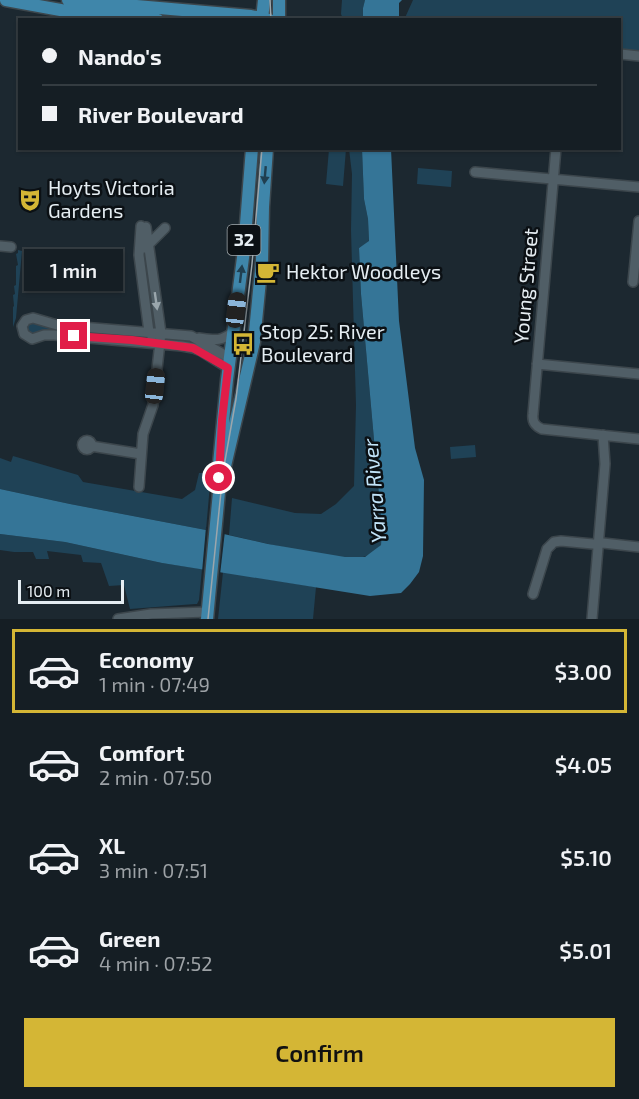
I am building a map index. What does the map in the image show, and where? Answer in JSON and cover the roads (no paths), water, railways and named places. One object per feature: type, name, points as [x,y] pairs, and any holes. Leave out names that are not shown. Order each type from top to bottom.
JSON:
[{"type":"main road","points":[[6,0],[67,4],[156,15],[238,18]]},
{"type":"main road","points":[[264,0],[265,18]]},
{"type":"main road","points":[[279,0],[279,18]]},
{"type":"main road","name":"32","points":[[207,611],[219,492],[219,461],[244,250],[252,150]]},
{"type":"main road","name":"32","points":[[219,492],[254,342],[262,260],[262,212],[267,150]]},
{"type":"main road","points":[[229,363],[247,375]]},
{"type":"street","points":[[621,54],[639,56]]},
{"type":"street","name":"Young Street","points":[[556,150],[533,421],[537,426],[547,430],[608,436]]},
{"type":"street","points":[[475,171],[639,187]]},
{"type":"street","points":[[633,282],[639,221]]},
{"type":"street","points":[[140,487],[144,429],[153,405],[160,338],[144,226],[139,254],[149,332]]},
{"type":"street","points":[[140,268],[144,262],[144,250],[165,228]]},
{"type":"street","points":[[0,246],[11,247]]},
{"type":"street","points":[[142,282],[153,280]]},
{"type":"street","points":[[111,334],[52,334],[32,339],[24,334],[22,327],[25,321],[31,318],[111,334],[160,338],[191,336],[219,340],[233,332]]},
{"type":"street","points":[[132,336],[149,332],[229,363]]},
{"type":"street","points":[[191,336],[229,363]]},
{"type":"street","points":[[537,364],[639,374]]},
{"type":"street","points":[[592,619],[608,436],[639,439]]},
{"type":"street","points":[[91,446],[141,454]]},
{"type":"street","points":[[532,594],[545,553],[550,545],[557,542],[639,547]]},
{"type":"street","points":[[118,619],[151,614],[207,611]]},
{"type":"tram line","points":[[270,0],[271,18]]},
{"type":"tram line","points":[[208,619],[223,472],[236,399],[252,264],[262,150]]},
{"type":"place","name":"Hoyts Victoria Gardens","points":[[30,200]]},
{"type":"place","name":"Hektor Woodleys","points":[[268,272]]},
{"type":"place","name":"Stop 25: River Boulevard","points":[[243,344]]},
{"type":"water label","name":"Yarra River","points":[[375,491]]}]
